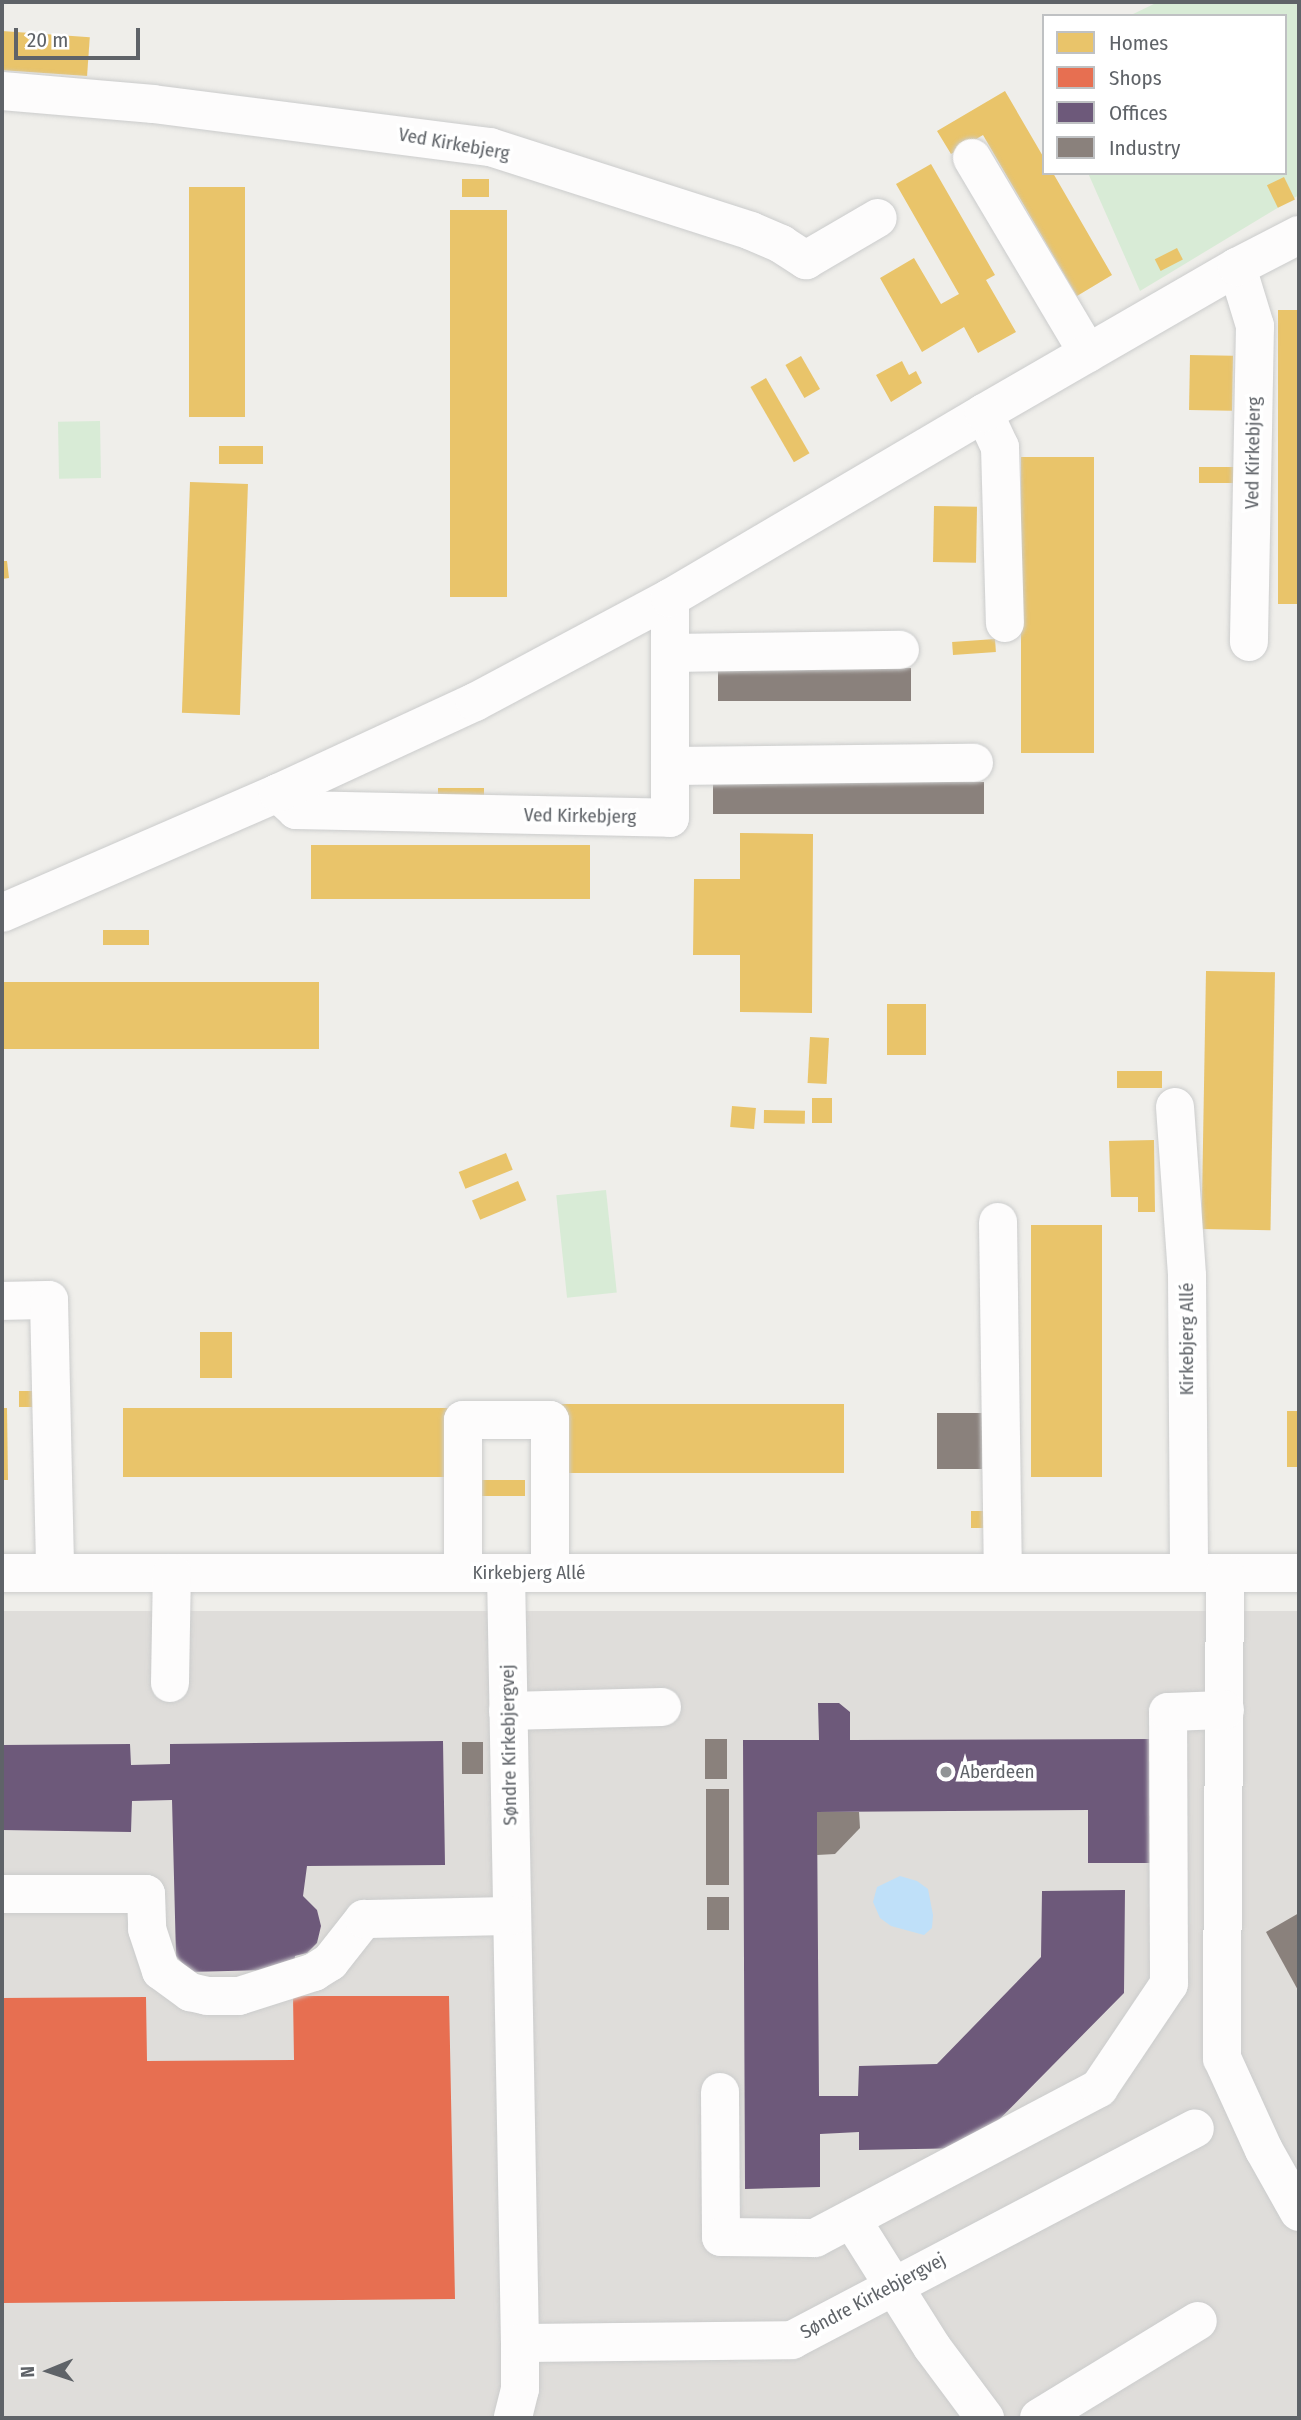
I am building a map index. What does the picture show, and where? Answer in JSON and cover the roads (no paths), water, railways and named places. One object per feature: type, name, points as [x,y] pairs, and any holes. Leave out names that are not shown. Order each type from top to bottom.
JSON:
[{"type":"street","name":"Ved Kirkebjerg","points":[[2,91],[153,104],[490,147],[751,230],[806,260],[878,218]]},
{"type":"street","points":[[972,158],[1088,354]]},
{"type":"street","points":[[2,913],[278,793],[475,702],[670,598],[984,413],[1237,267],[1299,235]]},
{"type":"street","name":"Ved Kirkebjerg","points":[[1237,267],[1255,326],[1249,642]]},
{"type":"street","points":[[984,413],[1000,447],[1005,623]]},
{"type":"street","name":"Ved Kirkebjerg","points":[[278,793],[296,810],[670,818],[670,598]]},
{"type":"street","points":[[671,653],[900,650]]},
{"type":"street","points":[[670,766],[974,763]]},
{"type":"street","name":"Kirkebjerg Allé","points":[[1175,1107],[1207,1573]]},
{"type":"street","points":[[998,1222],[1003,1572]]},
{"type":"street","points":[[2,1301],[49,1300],[55,1573]]},
{"type":"street","points":[[463,1573],[463,1420],[550,1420],[550,1573]]},
{"type":"street","name":"Kirkebjerg Allé","points":[[2,1573],[1299,1573]]},
{"type":"street","points":[[170,1684],[172,1573]]},
{"type":"street","name":"Søndre Kirkebjergvej","points":[[506,1573],[520,2343],[520,2389],[513,2418]]},
{"type":"street","points":[[1207,1573],[1225,1710],[1222,2058],[1264,2150],[1299,2212]]},
{"type":"street","points":[[508,1711],[662,1707]]},
{"type":"street","points":[[720,2092],[721,2237],[815,2238],[1099,2088],[1169,1984],[1168,1712],[1225,1710]]},
{"type":"street","points":[[2,1894],[146,1894],[147,1928],[162,1971],[190,1992],[207,1996],[239,1996],[314,1972],[330,1962],[364,1919],[512,1916]]},
{"type":"street","name":"Søndre Kirkebjergvej","points":[[520,2343],[792,2340],[894,2283],[1195,2127]]},
{"type":"street","points":[[852,2220],[932,2347],[985,2418]]},
{"type":"street","points":[[1039,2418],[1198,2322]]},
{"type":"water","points":[[900,1876],[917,1881],[928,1889],[933,1915],[932,1928],[924,1935],[891,1926],[880,1918],[873,1902],[877,1887]]},
{"type":"place","name":"Aberdeen","points":[[946,1772]]}]
